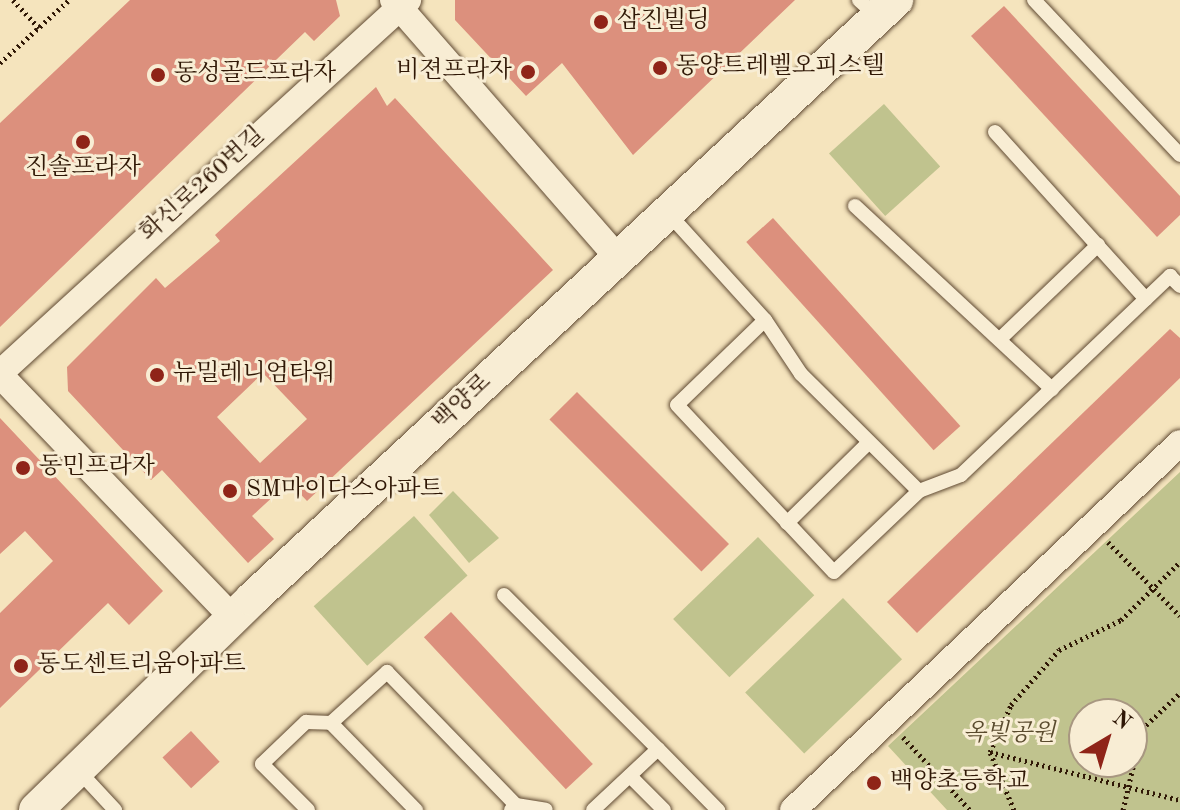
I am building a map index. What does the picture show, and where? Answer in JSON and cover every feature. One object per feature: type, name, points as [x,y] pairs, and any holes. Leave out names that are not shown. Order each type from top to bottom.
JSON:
[{"type":"street","points":[[400,3],[619,259]]},
{"type":"street","name":"화신로260번길","points":[[0,374],[400,3]]},
{"type":"street","name":"백양로","points":[[36,810],[233,618],[668,213],[877,6]]},
{"type":"street","points":[[0,374],[233,618]]},
{"type":"street","points":[[793,810],[1180,443]]},
{"type":"lane","points":[[1034,0],[1180,155]]},
{"type":"lane","points":[[995,132],[1146,299]]},
{"type":"lane","points":[[855,206],[1052,389]]},
{"type":"lane","points":[[668,213],[765,320],[801,374],[919,491]]},
{"type":"lane","points":[[1000,339],[1098,245]]},
{"type":"lane","points":[[765,320],[677,405],[834,572],[919,491],[961,475],[1146,299],[1177,276]]},
{"type":"lane","points":[[787,523],[868,443]]},
{"type":"lane","points":[[504,595],[718,810]]},
{"type":"lane","points":[[331,723],[387,672],[514,807],[546,810]]},
{"type":"lane","points":[[308,810],[262,764],[306,722],[331,723],[416,810]]},
{"type":"lane","points":[[593,810],[658,749]]},
{"type":"lane","points":[[77,769],[115,810]]},
{"type":"lane","points":[[630,776],[664,810]]},
{"type":"path","points":[[13,0],[39,28]]},
{"type":"path","points":[[0,63],[69,0]]},
{"type":"path","points":[[1101,537],[1180,616]]},
{"type":"path","points":[[1014,810],[990,752],[1011,705],[1059,650],[1121,620],[1180,562]]},
{"type":"path","points":[[1123,810],[1142,729],[1180,693]]},
{"type":"path","points":[[897,731],[970,810]]},
{"type":"path","points":[[990,752],[1180,800]]},
{"type":"green space","points":[[884,104],[940,166],[885,216],[829,154]]},
{"type":"green space","name":"옥빛공원","points":[[1180,472],[1180,810],[947,810],[888,746]]},
{"type":"green space","points":[[453,491],[499,538],[469,563],[429,515]]},
{"type":"green space","points":[[414,516],[468,575],[367,666],[314,606]]},
{"type":"green space","points":[[758,537],[814,595],[729,677],[673,619]]},
{"type":"green space","points":[[843,598],[902,659],[804,754],[745,692]]},
{"type":"building","points":[[130,0],[336,0],[340,16],[314,41],[305,32],[0,327],[0,123]]},
{"type":"building","points":[[455,0],[795,0],[633,155],[562,63],[526,96],[455,20]]},
{"type":"building","points":[[1004,6],[1180,196],[1180,215],[1157,237],[971,36]]},
{"type":"building","points":[[376,87],[387,106],[395,98],[553,270],[307,501],[289,482],[252,516],[274,539],[248,563],[162,470],[151,480],[68,391],[67,367],[156,278],[165,288],[220,241],[215,235]],"holes":[[[263,373],[307,419],[260,463],[217,417]]]},
{"type":"building","points":[[773,218],[960,426],[934,450],[746,242]]},
{"type":"building","points":[[1170,329],[1180,338],[1180,378],[917,633],[887,602]]},
{"type":"building","points":[[577,392],[729,544],[701,572],[549,420]]},
{"type":"building","name":"동도센트리움아파트","points":[[0,418],[163,591],[129,625],[108,603],[0,708],[0,613],[53,561],[25,531],[0,554]]},
{"type":"building","points":[[451,612],[593,764],[566,789],[424,637]]},
{"type":"building","points":[[191,731],[220,762],[191,788],[162,758]]},
{"type":"place","name":"삼진빌딩","points":[[601,22]]},
{"type":"place","name":"동양트레벨오피스텔","points":[[660,68]]},
{"type":"place","name":"비젼프라자","points":[[528,72]]},
{"type":"place","name":"동성골드프라자","points":[[158,75]]},
{"type":"place","name":"진솔프라자","points":[[83,142]]},
{"type":"place","name":"뉴밀레니엄타워","points":[[157,375]]},
{"type":"place","name":"동민프라자","points":[[23,468]]},
{"type":"place","name":"SM마이다스아파트","points":[[230,491]]},
{"type":"place","name":"동도센트리움아파트","points":[[21,666]]},
{"type":"place","name":"백양초등학교","points":[[874,783]]}]
